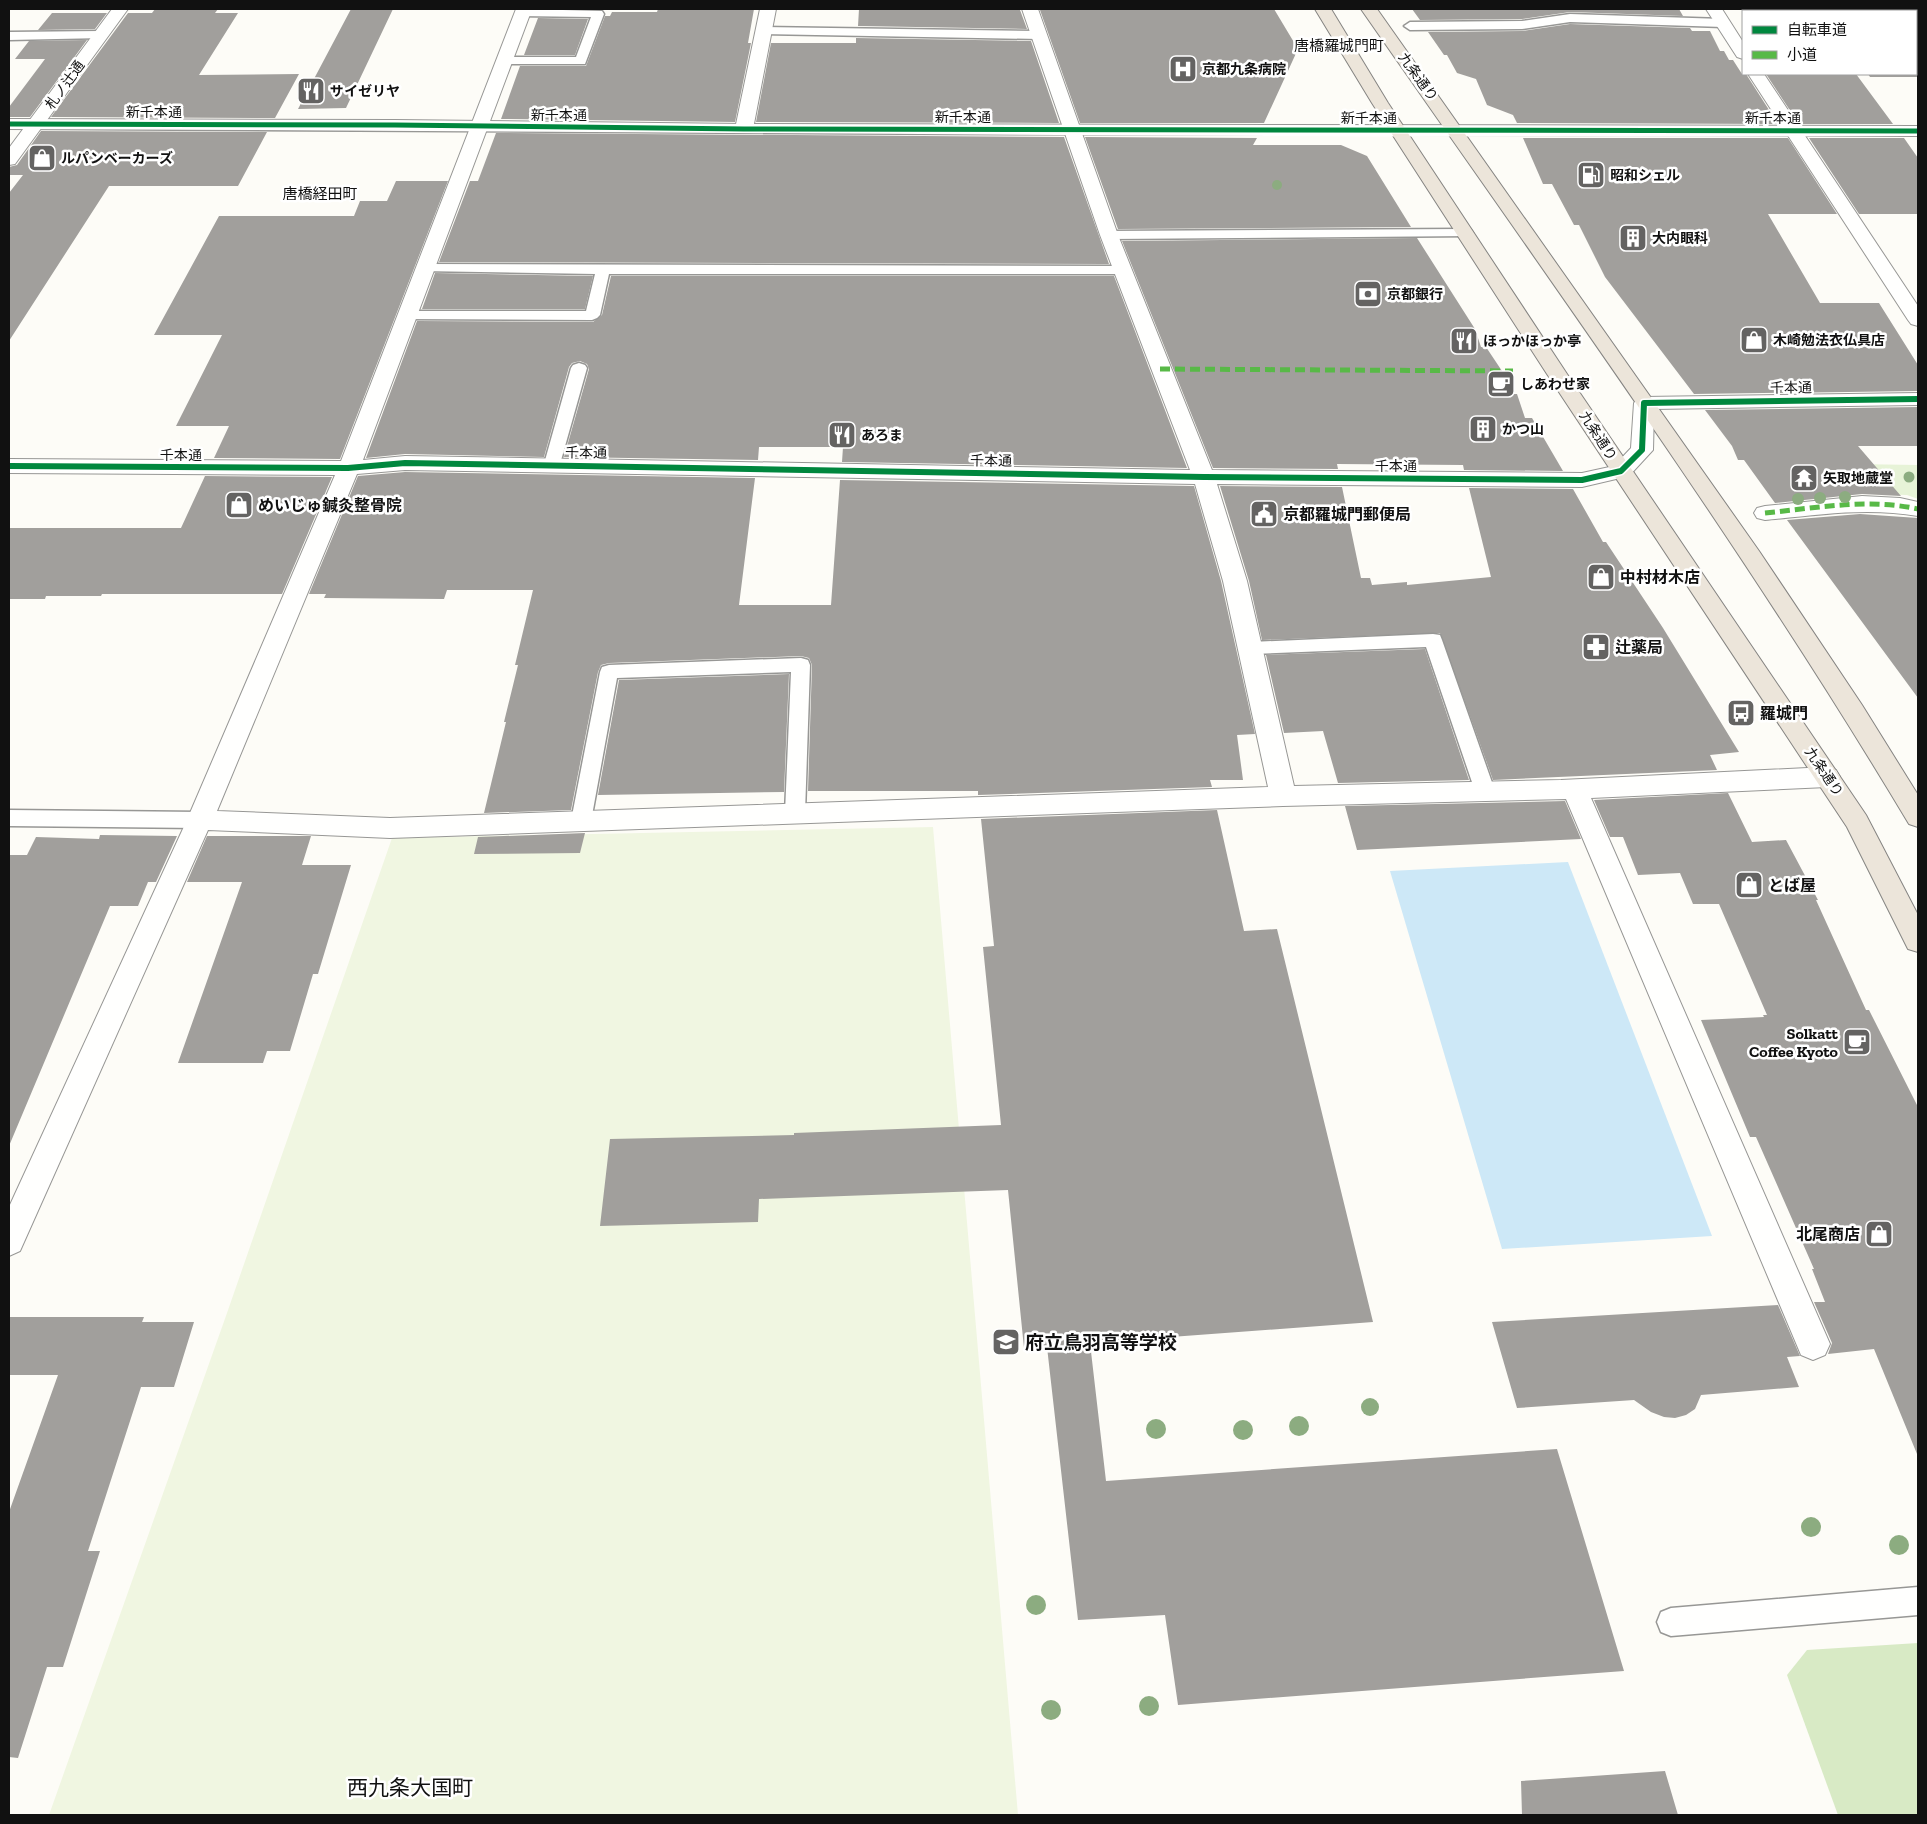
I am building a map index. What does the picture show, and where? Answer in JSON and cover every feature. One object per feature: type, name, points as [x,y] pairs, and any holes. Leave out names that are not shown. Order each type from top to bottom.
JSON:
[{"type":"highway","name":"九条通り","points":[[1323,9],[1399,130],[1621,471],[1856,822],[1918,941]]},
{"type":"highway","name":"九条通り","points":[[1369,9],[1456,130],[1820,660],[1872,738],[1918,817]]},
{"type":"street","name":"札ノ辻通","points":[[9,160],[120,9]]},
{"type":"street","points":[[744,129],[768,9]]},
{"type":"street","points":[[1030,9],[1109,236],[1204,477],[1235,582],[1283,796]]},
{"type":"street","points":[[1714,9],[1742,52]]},
{"type":"street","points":[[9,1242],[21,1190],[200,820],[348,468],[523,11]]},
{"type":"street","points":[[1757,75],[1918,320]]},
{"type":"street","name":"新千本通","points":[[9,124],[744,129],[1918,131]]},
{"type":"street","name":"千本通","points":[[1644,403],[1918,399]]},
{"type":"street","points":[[1621,471],[1642,450],[1644,403]]},
{"type":"street","name":"千本通","points":[[9,466],[348,468],[405,463],[552,464],[1204,477],[1582,480],[1621,471]]},
{"type":"street","points":[[1765,513],[1868,503],[1918,509]]},
{"type":"street","points":[[200,820],[390,828],[1283,796],[1574,789],[1827,777]]},
{"type":"street","points":[[1574,789],[1813,1344]]},
{"type":"lane","points":[[505,61],[581,62],[598,14],[523,11]]},
{"type":"lane","points":[[1410,26],[1522,25],[1570,18],[1723,23]]},
{"type":"lane","points":[[763,32],[1039,35]]},
{"type":"lane","points":[[9,36],[100,35]]},
{"type":"lane","points":[[1109,236],[1466,233]]},
{"type":"lane","points":[[425,268],[1123,270]]},
{"type":"lane","points":[[407,316],[592,315],[602,270]]},
{"type":"lane","points":[[552,464],[579,368]]},
{"type":"lane","points":[[1251,648],[1433,640],[1486,791]]},
{"type":"lane","points":[[581,821],[609,672],[801,665],[795,813]]},
{"type":"lane","points":[[9,818],[200,820]]},
{"type":"lane","points":[[1671,1622],[1918,1602]]},
{"type":"green space","points":[[1853,464],[1918,465],[1918,499],[1907,495],[1870,494]]},
{"type":"green space","points":[[933,827],[1018,1815],[49,1815],[227,1313],[392,838]]},
{"type":"green space","points":[[1918,1643],[1918,1815],[1838,1815],[1787,1675],[1807,1650]]},
{"type":"water","points":[[1568,862],[1712,1236],[1502,1249],[1390,871]]},
{"type":"building","points":[[155,9],[218,9],[215,13],[238,13],[199,75],[299,74],[275,118],[51,117],[128,13],[152,13]]},
{"type":"building","points":[[351,9],[393,9],[346,108],[298,109]]},
{"type":"building","points":[[658,9],[754,9],[748,43],[751,43],[735,122],[501,119],[520,66],[586,66],[605,16],[610,16],[612,12],[657,12]]},
{"type":"building","points":[[859,9],[1020,10],[1027,29],[858,26]]},
{"type":"building","points":[[1274,9],[1298,49],[1264,123],[1080,123],[1040,10]]},
{"type":"building","points":[[1412,9],[1679,9],[1683,16],[1570,12],[1522,19],[1420,20]]},
{"type":"building","points":[[1918,9],[1918,60],[1917,10],[1878,10]]},
{"type":"building","points":[[52,13],[107,13],[95,29],[38,30]]},
{"type":"building","points":[[538,18],[588,19],[575,55],[524,55]]},
{"type":"building","points":[[1570,24],[1690,28],[1692,31],[1710,31],[1720,51],[1724,51],[1729,60],[1733,60],[1742,75],[1747,75],[1778,124],[1517,123],[1513,115],[1487,105],[1476,79],[1457,73],[1447,55],[1444,55],[1428,32],[1522,31]]},
{"type":"building","points":[[856,38],[1031,41],[1059,123],[756,122],[771,43],[856,43]]},
{"type":"building","points":[[87,40],[30,117],[9,117],[9,107],[45,59],[15,59],[29,41]]},
{"type":"building","points":[[1918,74],[1918,77],[1870,77],[1869,75]]},
{"type":"building","points":[[1767,75],[1857,75],[1893,124],[1799,124]]},
{"type":"building","points":[[41,131],[267,132],[238,186],[109,186],[9,341],[9,193],[23,175],[9,175],[9,167],[17,165]]},
{"type":"building","points":[[496,133],[1064,137],[1109,264],[439,262],[470,181],[478,181]]},
{"type":"building","points":[[1085,137],[1257,138],[1253,145],[1341,145],[1367,156],[1411,227],[1118,229]]},
{"type":"building","points":[[1523,138],[1788,138],[1837,214],[1768,214],[1820,303],[1879,303],[1918,365],[1918,391],[1694,394],[1605,277],[1579,225],[1574,225],[1552,184],[1543,184]]},
{"type":"building","points":[[1809,138],[1904,138],[1918,158],[1918,214],[1859,214]]},
{"type":"building","points":[[396,181],[448,181],[340,459],[214,458],[229,426],[176,426],[222,335],[154,335],[219,216],[354,216],[360,201],[387,201]]},
{"type":"building","points":[[1417,238],[1475,329],[1481,347],[1486,347],[1508,380],[1513,394],[1517,394],[1525,418],[1532,418],[1563,471],[1464,470],[1463,465],[1337,464],[1338,469],[1213,468],[1122,241]]},
{"type":"building","points":[[435,273],[593,276],[585,309],[422,309]]},
{"type":"building","points":[[611,276],[1114,276],[1187,468],[842,462],[843,447],[759,447],[758,460],[564,457],[589,369],[587,364],[580,361],[572,363],[569,367],[544,457],[405,454],[366,458],[417,321],[593,322],[602,315]]},
{"type":"building","points":[[1918,407],[1918,446],[1858,446],[1901,496],[1862,494],[1775,503],[1744,460],[1738,460],[1732,446],[1705,410]]},
{"type":"building","points":[[405,472],[755,478],[739,605],[831,605],[840,480],[1194,486],[1221,581],[1255,734],[1237,735],[1243,780],[1210,780],[1212,787],[978,795],[978,791],[808,791],[812,665],[809,658],[801,656],[609,663],[601,665],[598,672],[571,810],[484,813],[506,722],[504,722],[518,665],[515,665],[533,590],[447,590],[444,599],[324,598],[326,594],[309,594],[358,476]]},
{"type":"building","points":[[205,476],[332,477],[282,594],[102,594],[101,596],[46,596],[45,599],[9,599],[9,528],[181,528]]},
{"type":"building","points":[[1220,486],[1342,487],[1361,578],[1370,578],[1372,585],[1407,582],[1407,585],[1491,577],[1469,488],[1573,489],[1603,542],[1606,542],[1663,628],[1739,752],[1710,755],[1717,770],[1493,780],[1440,633],[1262,640],[1249,581]]},
{"type":"building","points":[[1860,514],[1918,518],[1918,698],[1787,520]]},
{"type":"building","points":[[1425,649],[1469,780],[1338,783],[1323,731],[1284,733],[1266,655]]},
{"type":"building","points":[[789,674],[784,792],[598,795],[619,680]]},
{"type":"building","points":[[1728,793],[1752,842],[1786,840],[1818,900],[1816,900],[1866,1010],[1869,1010],[1918,1107],[1918,1454],[1874,1349],[1828,1354],[1832,1343],[1814,1302],[1825,1302],[1812,1269],[1814,1269],[1756,1137],[1750,1137],[1701,1020],[1764,1017],[1763,1015],[1767,1015],[1719,904],[1693,904],[1680,873],[1638,875],[1623,837],[1610,837],[1594,800]]},
{"type":"building","points":[[1565,801],[1581,839],[1357,850],[1345,806]]},
{"type":"building","points":[[1217,810],[1244,931],[1277,929],[1373,1322],[1090,1343],[1106,1481],[1557,1449],[1624,1671],[1178,1705],[1165,1615],[1078,1620],[1047,1347],[1024,1348],[1008,1190],[759,1199],[758,1222],[600,1226],[610,1139],[794,1135],[794,1133],[1001,1125],[983,947],[994,946],[981,819]]},
{"type":"building","points":[[585,833],[580,853],[474,854],[478,837]]},
{"type":"building","points":[[100,835],[177,836],[156,882],[148,882],[138,906],[110,906],[9,1146],[9,855],[27,855],[36,837],[99,839]]},
{"type":"building","points":[[207,836],[311,836],[302,865],[351,865],[318,974],[313,974],[290,1051],[267,1051],[263,1063],[178,1063],[242,882],[187,882]]},
{"type":"building","points":[[1778,1305],[1800,1356],[1787,1357],[1799,1387],[1701,1395],[1695,1409],[1686,1415],[1675,1418],[1664,1417],[1651,1412],[1634,1400],[1517,1408],[1492,1322]]},
{"type":"building","points":[[9,1317],[144,1317],[142,1322],[194,1322],[174,1387],[141,1387],[88,1551],[100,1551],[63,1667],[47,1667],[18,1758],[9,1757],[9,1512],[58,1375],[9,1375]]},
{"type":"building","points":[[1665,1771],[1678,1815],[1522,1815],[1521,1781]]},
{"type":"marked path","points":[[1160,369],[1513,371]]},
{"type":"marked path","points":[[1765,513],[1862,503],[1900,505],[1918,509]]},
{"type":"cycle path","points":[[9,124],[395,125],[744,129],[1918,131]]},
{"type":"cycle path","points":[[9,466],[348,468],[405,463],[1204,477],[1582,480],[1621,471],[1642,450],[1644,403],[1918,399]]},
{"type":"place","name":"京都九条病院","points":[[1183,69]]},
{"type":"place","name":"サイゼリヤ","points":[[311,91]]},
{"type":"place","name":"ルパンベーカーズ","points":[[42,158]]},
{"type":"place","name":"昭和シェル","points":[[1591,175]]},
{"type":"place","name":"大内眼科","points":[[1633,238]]},
{"type":"place","name":"京都銀行","points":[[1368,294]]},
{"type":"place","name":"木崎勉法衣仏具店","points":[[1754,340]]},
{"type":"place","name":"ほっかほっか亭","points":[[1464,341]]},
{"type":"place","name":"しあわせ家","points":[[1501,384]]},
{"type":"place","name":"かつ山","points":[[1483,429]]},
{"type":"place","name":"あろま","points":[[842,435]]},
{"type":"place","name":"矢取地蔵堂","points":[[1804,478]]},
{"type":"place","name":"めいじゅ鍼灸整骨院","points":[[239,505]]},
{"type":"place","name":"京都羅城門郵便局","points":[[1264,514]]},
{"type":"place","name":"中村材木店","points":[[1601,577]]},
{"type":"place","name":"辻薬局","points":[[1596,647]]},
{"type":"place","name":"羅城門","points":[[1741,713]]},
{"type":"place","name":"とば屋","points":[[1749,885]]},
{"type":"place","name":"Solkatt Coffee Kyoto","points":[[1857,1042]]},
{"type":"place","name":"北尾商店","points":[[1879,1234]]},
{"type":"place","name":"府立鳥羽高等学校","points":[[1006,1342]]},
{"type":"district","name":"唐橋羅城門町","points":[[1339,46]]},
{"type":"district","name":"唐橋経田町","points":[[320,194]]},
{"type":"district","name":"西九条大国町","points":[[410,1787]]}]
